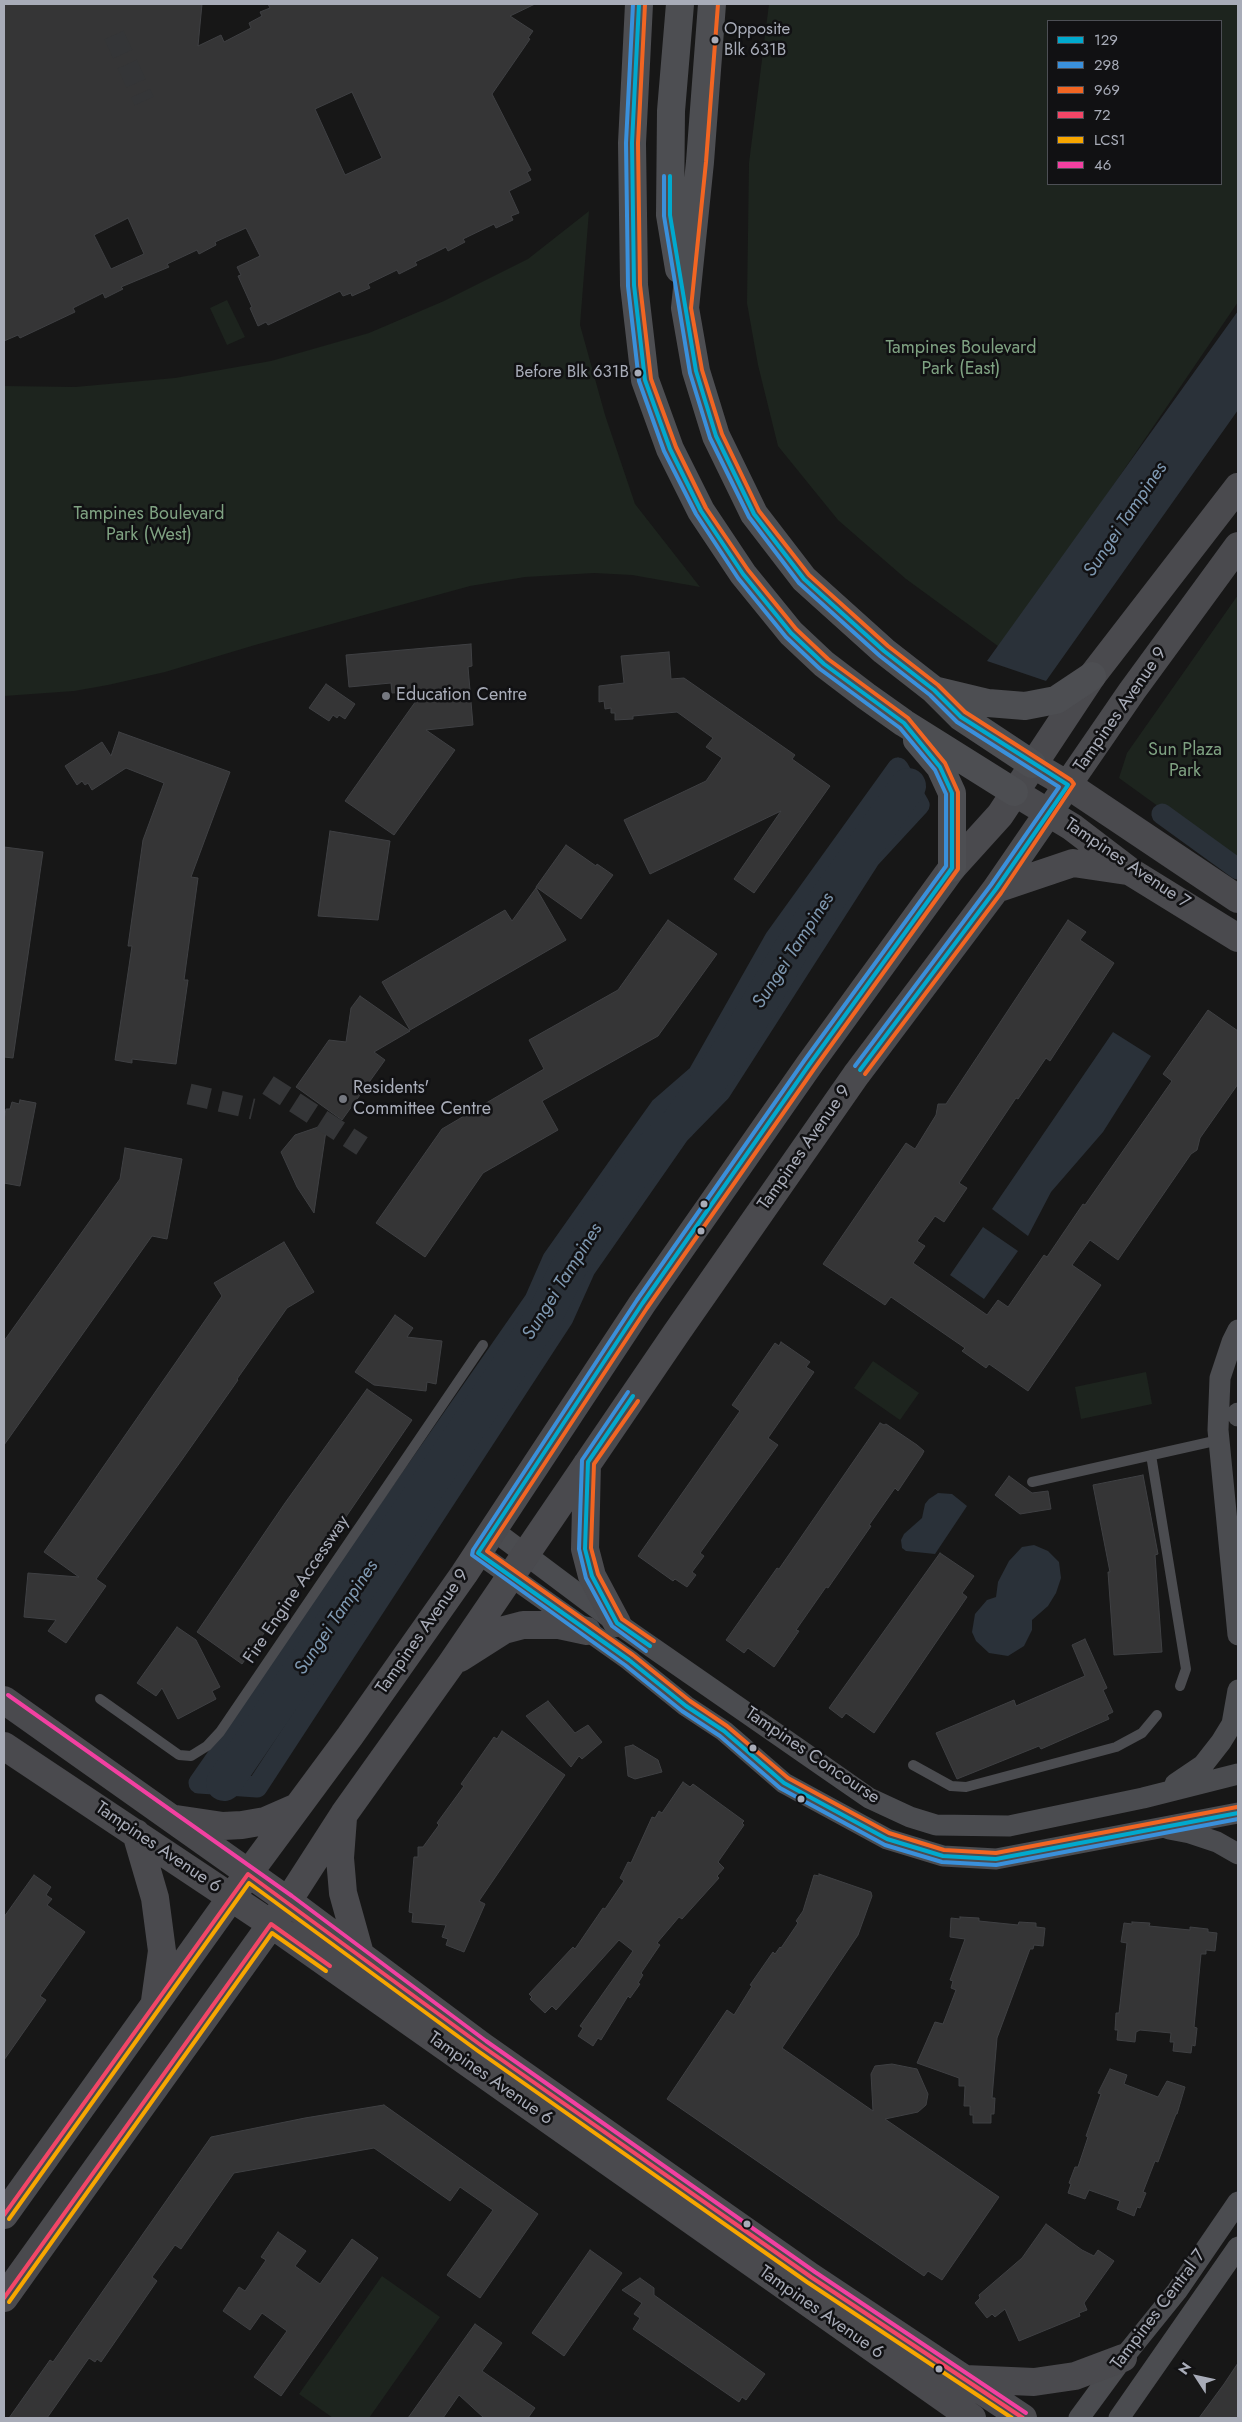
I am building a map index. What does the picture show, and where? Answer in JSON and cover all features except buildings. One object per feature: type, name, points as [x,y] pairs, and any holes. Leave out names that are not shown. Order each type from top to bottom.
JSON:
[{"type":"main road","points":[[638,4],[632,143],[634,285],[645,380],[670,449],[701,511],[743,574],[791,633],[824,664],[904,723],[1014,792]]},
{"type":"main road","points":[[680,4],[670,111],[670,215],[696,370],[716,436],[754,514],[804,579],[884,651],[934,690],[961,718],[1032,764]]},
{"type":"main road","points":[[686,308],[700,162],[712,4]]},
{"type":"main road","name":"Tampines Avenue 9","points":[[4,2214],[298,1807],[478,1553],[642,1304],[809,1065],[952,868],[1000,815],[1092,676],[1238,486]]},
{"type":"main road","name":"Tampines Avenue 9","points":[[518,1565],[856,1075],[996,889],[1132,691],[1238,546]]},
{"type":"main road","name":"Tampines Avenue 9","points":[[934,690],[988,703],[1026,706],[1056,700],[1092,676]]},
{"type":"main road","points":[[904,723],[940,767],[952,793],[952,868]]},
{"type":"main road","name":"Tampines Avenue 7","points":[[1032,764],[1068,785],[1238,899]]},
{"type":"main road","name":"Tampines Avenue 7","points":[[1014,792],[1049,812],[1131,872],[1238,938]]},
{"type":"main road","points":[[996,889],[1074,864],[1131,872]]},
{"type":"main road","points":[[588,1462],[585,1549],[592,1576],[617,1623]]},
{"type":"main road","points":[[4,2298],[288,1901],[344,1814],[451,1664],[518,1565]]},
{"type":"main road","points":[[451,1664],[504,1630],[523,1625],[559,1625],[587,1631]]},
{"type":"main road","name":"Tampines Avenue 6","points":[[4,1700],[288,1901],[482,2046],[811,2277],[1023,2418]]},
{"type":"main road","name":"Tampines Avenue 6","points":[[4,1746],[271,1924],[972,2418]]},
{"type":"main road","points":[[170,1817],[223,1826],[242,1825],[265,1821],[298,1807]]},
{"type":"main road","points":[[344,1814],[340,1858],[343,1893],[360,1954]]},
{"type":"main road","points":[[136,1833],[155,1898],[162,1951],[155,2005]]},
{"type":"main road","points":[[965,2379],[1034,2382],[1075,2376],[1123,2358]]},
{"type":"street","points":[[1238,1330],[1220,1378],[1219,1440],[1238,1635]]},
{"type":"street","name":"Tampines Concourse","points":[[493,1530],[518,1565],[587,1631],[629,1660],[686,1706],[724,1731],[784,1783],[887,1839],[942,1856],[996,1860],[1238,1812]]},
{"type":"street","name":"Tampines Concourse","points":[[478,1553],[518,1565],[617,1623],[869,1798],[936,1825],[1009,1826],[1143,1798],[1238,1774]]},
{"type":"street","points":[[1143,1798],[1182,1780],[1203,1766],[1232,1724],[1238,1690]]},
{"type":"street","name":"Tampines Concourse","points":[[1157,1827],[1190,1833],[1217,1842],[1238,1854]]},
{"type":"street","name":"Tampines Central 7","points":[[1080,2418],[1123,2358],[1177,2291],[1238,2202]]},
{"type":"street","name":"Tampines Central 7","points":[[1119,2418],[1238,2248]]},
{"type":"lane","name":"Fire Engine Accessway","points":[[100,1699],[178,1755],[191,1756],[208,1746],[220,1732],[483,1344]]},
{"type":"lane","points":[[1032,1482],[1219,1440]]},
{"type":"lane","points":[[1152,1455],[1186,1669],[1180,1686]]},
{"type":"lane","points":[[913,1765],[951,1786],[966,1787],[1116,1747],[1142,1733],[1157,1715]]},
{"type":"green space","name":"Tampines Boulevard Park (East)","points":[[769,4],[1238,4],[1238,302],[1002,649],[906,579],[838,520],[778,446],[758,365],[747,303],[749,163]]},
{"type":"green space","name":"Tampines Boulevard Park (West)","points":[[589,211],[580,325],[605,415],[635,504],[700,587],[632,575],[594,573],[525,577],[470,586],[255,645],[165,672],[74,691],[4,696],[4,386],[75,387],[175,378],[271,361],[369,333],[444,301],[528,259]]},
{"type":"green space","points":[[227,300],[245,337],[227,345],[210,308]]},
{"type":"green space","name":"Sun Plaza Park","points":[[1238,595],[1238,864],[1119,778],[1127,753]]},
{"type":"green space","points":[[873,1361],[919,1393],[900,1420],[854,1388]]},
{"type":"green space","points":[[1146,1372],[1152,1404],[1081,1419],[1075,1387]]},
{"type":"green space","points":[[382,2276],[440,2317],[369,2418],[333,2418],[299,2394]]},
{"type":"water","points":[[1238,311],[1238,410],[1046,681],[987,661]]},
{"type":"water","points":[[1113,1032],[1151,1056],[1103,1132],[1051,1192],[1028,1236],[992,1209]]},
{"type":"water","points":[[983,1227],[1018,1251],[984,1299],[950,1275]]},
{"type":"water","points":[[938,1493],[952,1494],[967,1506],[935,1554],[906,1551],[902,1548],[901,1540],[904,1534],[922,1518],[925,1504]]},
{"type":"water","points":[[1034,1545],[1048,1551],[1059,1562],[1061,1578],[1056,1593],[1048,1606],[1032,1620],[1032,1630],[1024,1646],[1008,1656],[989,1653],[976,1641],[972,1632],[975,1614],[987,1600],[996,1597],[998,1582],[1009,1561],[1022,1547]]},
{"type":"waterway","name":"Sungei Tampines","points":[[898,768],[919,805],[870,858],[720,1092],[679,1134],[585,1269],[563,1318],[257,1787],[199,1783],[535,1300],[553,1259],[660,1108],[698,1075],[775,939],[898,768]]},
{"type":"waterway","name":"Sungei Tampines","points":[[224,1783],[546,1313],[569,1267],[643,1158],[679,1123],[739,1038],[791,950],[908,786]]},
{"type":"waterway","points":[[1162,814],[1238,869]]},
{"type":"tunnel","points":[[114,35],[144,101]]},
{"type":"tunnel","points":[[268,1085],[362,1146]]},
{"type":"tunnel","points":[[189,1094],[253,1109]]},
{"type":"transit line","name":"298","points":[[633,4],[626,143],[628,286],[639,381],[664,451],[696,514],[738,578],[786,637],[820,669],[900,728],[935,770],[946,794],[946,866],[804,1061],[637,1300],[473,1550],[472,1555],[625,1665],[682,1711],[720,1736],[780,1788],[885,1845],[942,1862],[996,1865],[1238,1819]]},
{"type":"transit line","name":"129","points":[[639,4],[632,143],[634,285],[645,380],[670,449],[701,511],[743,574],[791,633],[824,664],[904,723],[940,767],[952,793],[952,868],[809,1065],[642,1304],[478,1553],[629,1660],[686,1706],[724,1731],[784,1783],[887,1839],[943,1856],[996,1859],[1238,1813]]},
{"type":"transit line","name":"969","points":[[645,4],[638,143],[640,285],[651,379],[676,447],[706,508],[748,570],[796,629],[828,659],[908,718],[945,763],[958,792],[958,869],[814,1069],[647,1308],[487,1551],[633,1655],[690,1701],[727,1726],[788,1778],[889,1833],[944,1850],[996,1853],[1237,1807]]},
{"type":"transit line","name":"969","points":[[718,4],[706,162],[691,308],[702,370],[722,434],[759,511],[809,575],[888,646],[938,685],[965,712],[1071,780],[1074,784],[1001,893],[865,1074]]},
{"type":"transit line","name":"298","points":[[664,176],[664,216],[690,373],[710,438],[749,517],[799,583],[880,656],[930,695],[957,722],[1059,787],[991,885],[855,1066]]},
{"type":"transit line","name":"129","points":[[670,176],[670,215],[696,371],[716,436],[754,514],[804,579],[884,651],[934,690],[961,717],[1068,785],[996,889],[860,1070]]},
{"type":"transit line","name":"298","points":[[628,1392],[582,1460],[579,1549],[586,1578],[612,1626],[646,1651]]},
{"type":"transit line","name":"129","points":[[633,1396],[588,1462],[585,1549],[592,1576],[617,1623],[650,1646]]},
{"type":"transit line","name":"969","points":[[638,1401],[594,1464],[591,1548],[598,1574],[622,1619],[654,1641]]},
{"type":"transit line","name":"46","points":[[8,1695],[292,1896],[486,2041],[815,2272],[1026,2413]]},
{"type":"transit line","name":"72","points":[[4,2215],[248,1874],[482,2046],[811,2277],[1023,2418]]},
{"type":"transit line","name":"LCS1","points":[[9,2219],[249,1883],[478,2051],[807,2282],[1012,2418]]},
{"type":"transit line","name":"72","points":[[4,2298],[271,1924],[330,1966]]},
{"type":"transit line","name":"LCS1","points":[[9,2302],[272,1933],[326,1971]]},
{"type":"place","name":"Opposite Blk 631B","points":[[715,40]]},
{"type":"place","name":"Before Blk 631B","points":[[638,373]]},
{"type":"place","name":"Education Centre","points":[[386,696]]},
{"type":"place","name":"Residents' Committee Centre","points":[[343,1099]]}]
